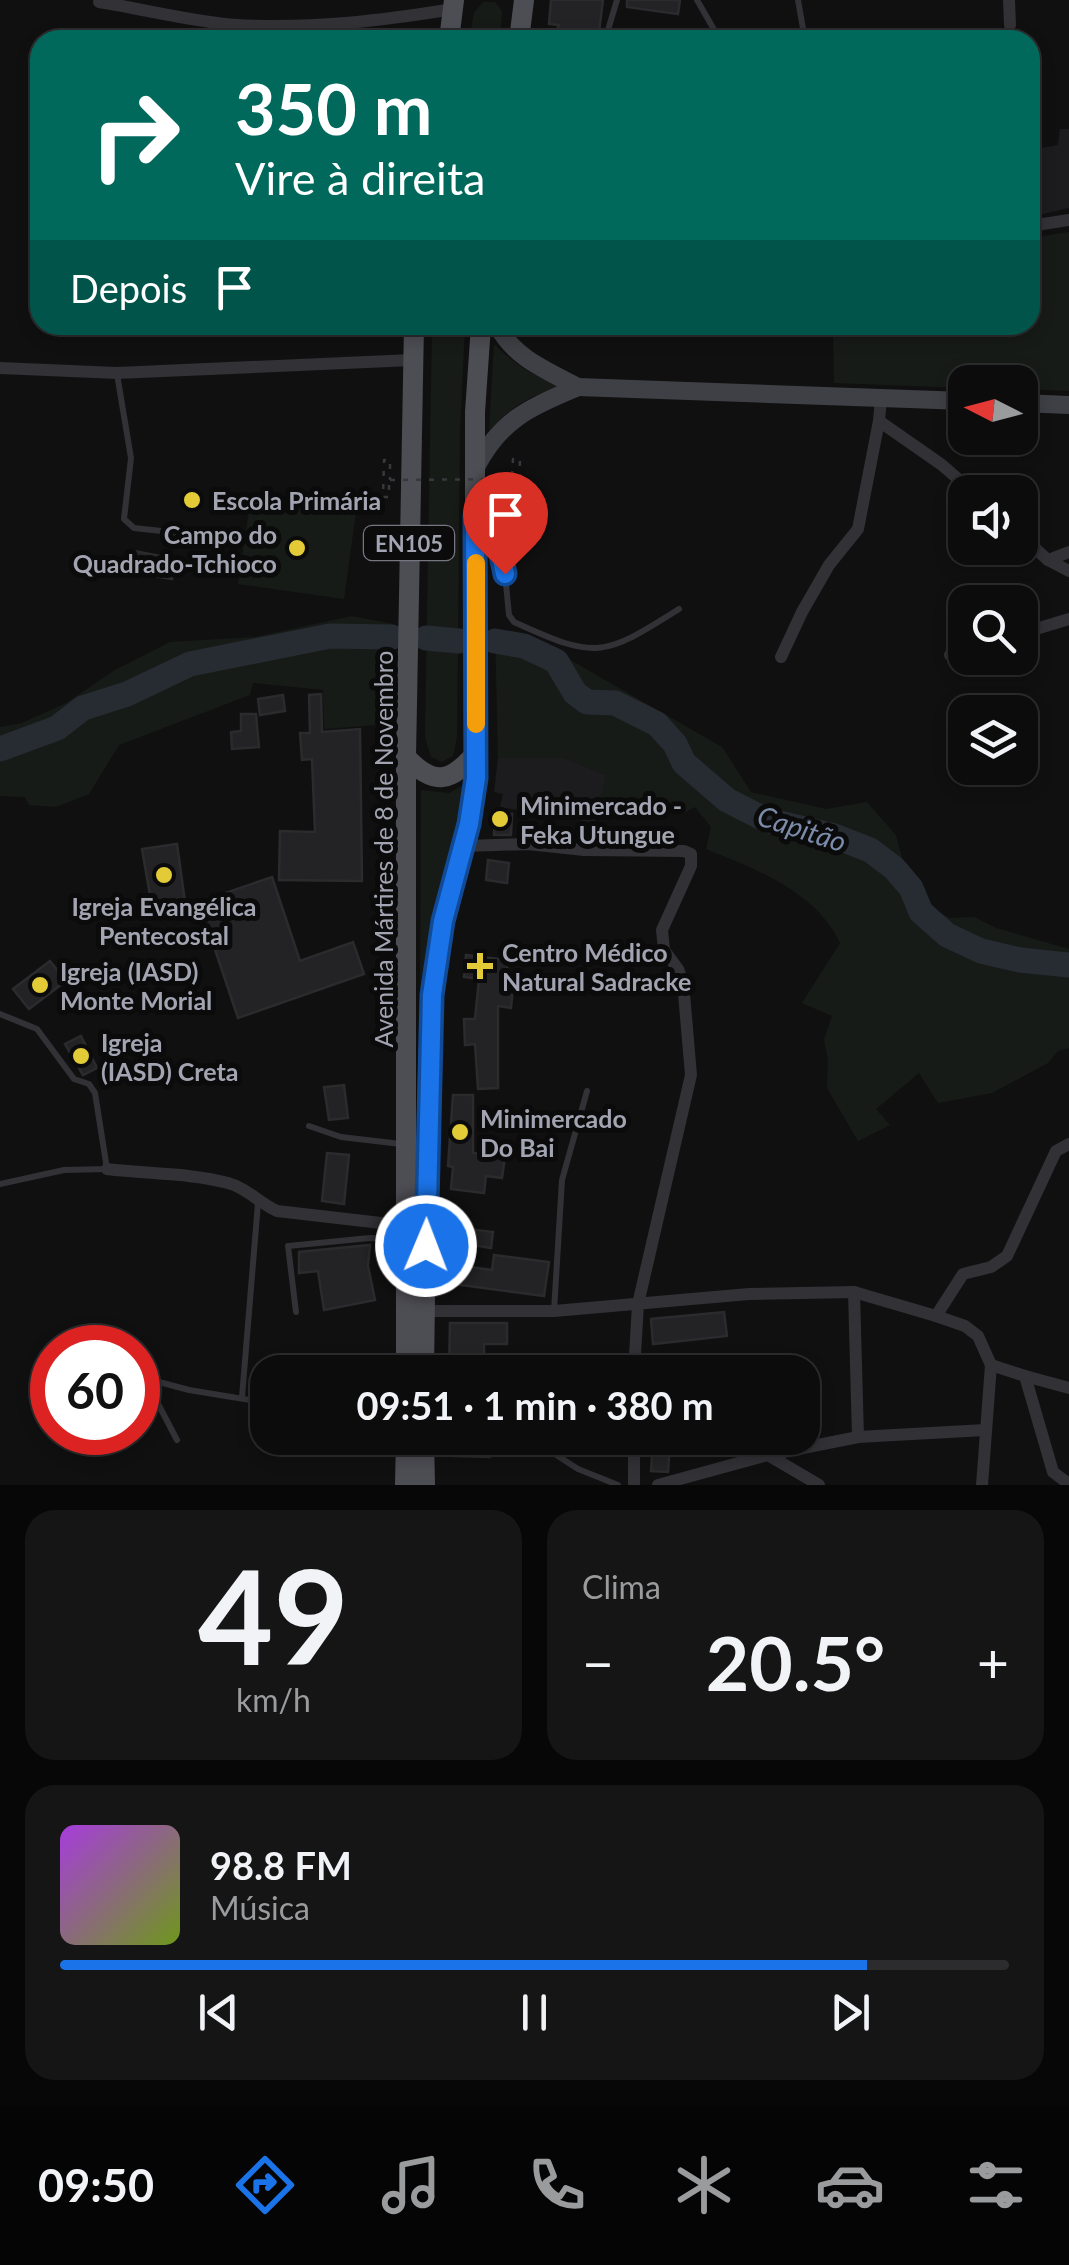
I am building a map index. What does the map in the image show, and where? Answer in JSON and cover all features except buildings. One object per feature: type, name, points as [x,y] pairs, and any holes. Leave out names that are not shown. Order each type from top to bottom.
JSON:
[{"type":"main road","points":[[511,0],[521,30]]},
{"type":"main road","points":[[523,30],[524,0]]},
{"type":"main road","points":[[450,30],[454,3]]},
{"type":"main road","name":"Avenida Mártires de 8 de Novembro","points":[[406,1355],[406,757],[413,335]]},
{"type":"main road","name":"Avenida Mártires de 8 de Novembro","points":[[424,1355],[432,995],[443,921],[473,802],[476,753],[475,412],[480,335]]},
{"type":"main road","points":[[406,757],[430,777],[442,778],[456,773],[476,753]]},
{"type":"main road","points":[[405,1485],[406,1455]]},
{"type":"main road","points":[[424,1455],[424,1485]]},
{"type":"street","points":[[1009,0],[1010,25]]},
{"type":"street","points":[[99,2],[233,24],[264,25],[361,24],[454,3]]},
{"type":"street","points":[[1040,224],[1069,220]]},
{"type":"street","points":[[503,335],[529,362],[578,387],[948,400]]},
{"type":"street","points":[[0,368],[116,373],[412,360]]},
{"type":"street","points":[[475,468],[507,423],[526,409],[578,387]]},
{"type":"street","points":[[782,657],[829,565],[858,529],[881,398]]},
{"type":"street","points":[[1038,404],[1069,405]]},
{"type":"street","points":[[878,421],[954,475]]},
{"type":"street","points":[[1038,551],[1069,571]]},
{"type":"street","points":[[1048,560],[1069,552]]},
{"type":"street","points":[[1038,628],[1069,619]]},
{"type":"street","points":[[464,846],[528,844],[691,854],[691,866],[662,930],[661,941],[683,982],[691,1075],[638,1304],[635,1355]]},
{"type":"street","points":[[936,1316],[963,1274],[991,1267],[1007,1256],[1056,1152],[1069,1144]]},
{"type":"street","points":[[108,1169],[227,1182],[277,1211],[408,1233]]},
{"type":"street","points":[[854,1292],[858,1438]]},
{"type":"street","points":[[425,1311],[554,1311],[749,1294],[854,1292],[936,1316],[966,1326],[978,1336],[991,1365],[982,1485]]},
{"type":"street","points":[[991,1365],[1069,1388]]},
{"type":"street","points":[[1026,1376],[1053,1472],[1069,1484]]},
{"type":"street","points":[[820,1445],[858,1438],[985,1430]]},
{"type":"street","points":[[634,1455],[634,1485]]},
{"type":"street","points":[[658,1485],[768,1455],[819,1485]]},
{"type":"lane","points":[[608,30],[617,0]]},
{"type":"lane","points":[[697,0],[714,30]]},
{"type":"lane","points":[[798,0],[803,30]]},
{"type":"lane","points":[[116,373],[131,458],[124,519],[127,525],[234,539]]},
{"type":"lane","points":[[475,516],[498,540],[503,553],[508,615],[514,622],[568,646],[613,646],[627,642],[679,609]]},
{"type":"lane","points":[[0,1014],[37,1029],[74,1079],[89,1084],[95,1093],[108,1169],[64,1170],[0,1184]]},
{"type":"lane","points":[[554,1311],[562,1180],[587,1092]]},
{"type":"lane","points":[[309,1126],[341,1138],[408,1144]]},
{"type":"lane","points":[[242,1397],[258,1203]]},
{"type":"lane","points":[[296,1312],[288,1246],[408,1233]]},
{"type":"lane","points":[[177,1440],[156,1398],[159,1382],[250,1399]]},
{"type":"lane","points":[[556,1455],[578,1470],[618,1485]]},
{"type":"path","points":[[513,459],[520,459],[520,499],[516,499],[514,478],[513,459]]},
{"type":"path","points":[[384,460],[390,460],[389,483],[389,497],[383,497],[384,460]]},
{"type":"path","points":[[389,483],[514,478]]},
{"type":"shaded area","points":[[483,2],[495,2],[502,11],[501,30],[471,30],[474,13]]},
{"type":"shaded area","points":[[1060,129],[1069,129],[1069,208],[1040,215],[1040,148],[1058,145]]},
{"type":"shaded area","points":[[1069,232],[1069,391],[1038,390],[1038,365],[948,365],[948,387],[834,383],[833,335],[1040,335],[1040,236]]},
{"type":"shaded area","points":[[432,335],[465,335],[457,737],[453,756],[442,762],[431,757],[425,737]]},
{"type":"shaded area","points":[[494,344],[525,369],[562,386],[522,403],[489,431]]},
{"type":"shaded area","name":"Campo do Quadrado-Tchioco","points":[[251,497],[356,512],[344,599],[238,584]]},
{"type":"shaded area","points":[[352,616],[393,624],[390,724],[324,729],[323,690],[253,683],[250,695],[119,745],[89,794],[56,807],[29,805],[25,797],[0,796],[0,727],[22,723],[66,703],[115,670],[170,642],[255,637]]},
{"type":"shaded area","points":[[495,629],[566,653],[572,661],[722,747],[751,792],[826,809],[867,802],[896,835],[905,869],[928,907],[950,918],[974,917],[996,928],[1069,949],[1069,1048],[992,1093],[938,1103],[919,1073],[876,1109],[890,1125],[858,1141],[827,1088],[824,1040],[832,1016],[802,1003],[840,943],[830,925],[783,884],[706,849],[711,827],[695,807],[684,813],[600,799],[606,775],[565,758],[498,758]]},
{"type":"shaded area","points":[[498,758],[565,758],[606,775],[595,823],[500,807],[503,794],[494,792]]},
{"type":"shaded area","points":[[465,784],[434,909],[420,1002],[421,790],[449,793]]},
{"type":"waterway","name":"Capitão","points":[[0,749],[57,728],[83,708],[127,694],[190,664],[330,636],[392,637]]},
{"type":"waterway","name":"Capitão","points":[[426,638],[459,641]]},
{"type":"waterway","name":"Capitão","points":[[495,641],[524,646],[556,661],[575,693],[587,702],[615,703],[657,724],[675,744],[684,763],[727,800],[766,820],[834,836],[870,850],[894,868],[911,888],[921,912],[947,935],[981,951],[1069,965]]},
{"type":"slow traffic","points":[[476,563],[476,724]]},
{"type":"place","name":"Escola Primária","points":[[192,500]]},
{"type":"place","name":"Campo do Quadrado-Tchioco","points":[[297,548]]},
{"type":"place","name":"Minimercado - Feka Utungue","points":[[500,819]]},
{"type":"place","name":"Igreja Evangélica Pentecostal","points":[[164,875]]},
{"type":"place","name":"Centro Médico Natural Sadracke","points":[[480,966]]},
{"type":"place","name":"Igreja (IASD) Monte Morial","points":[[40,985]]},
{"type":"place","name":"Igreja (IASD) Creta","points":[[81,1056]]},
{"type":"place","name":"Minimercado Do Bai","points":[[460,1132]]},
{"type":"route","points":[[426,1246],[432,995],[443,921],[469,824],[476,778],[475,516],[498,540],[505,574]]}]
